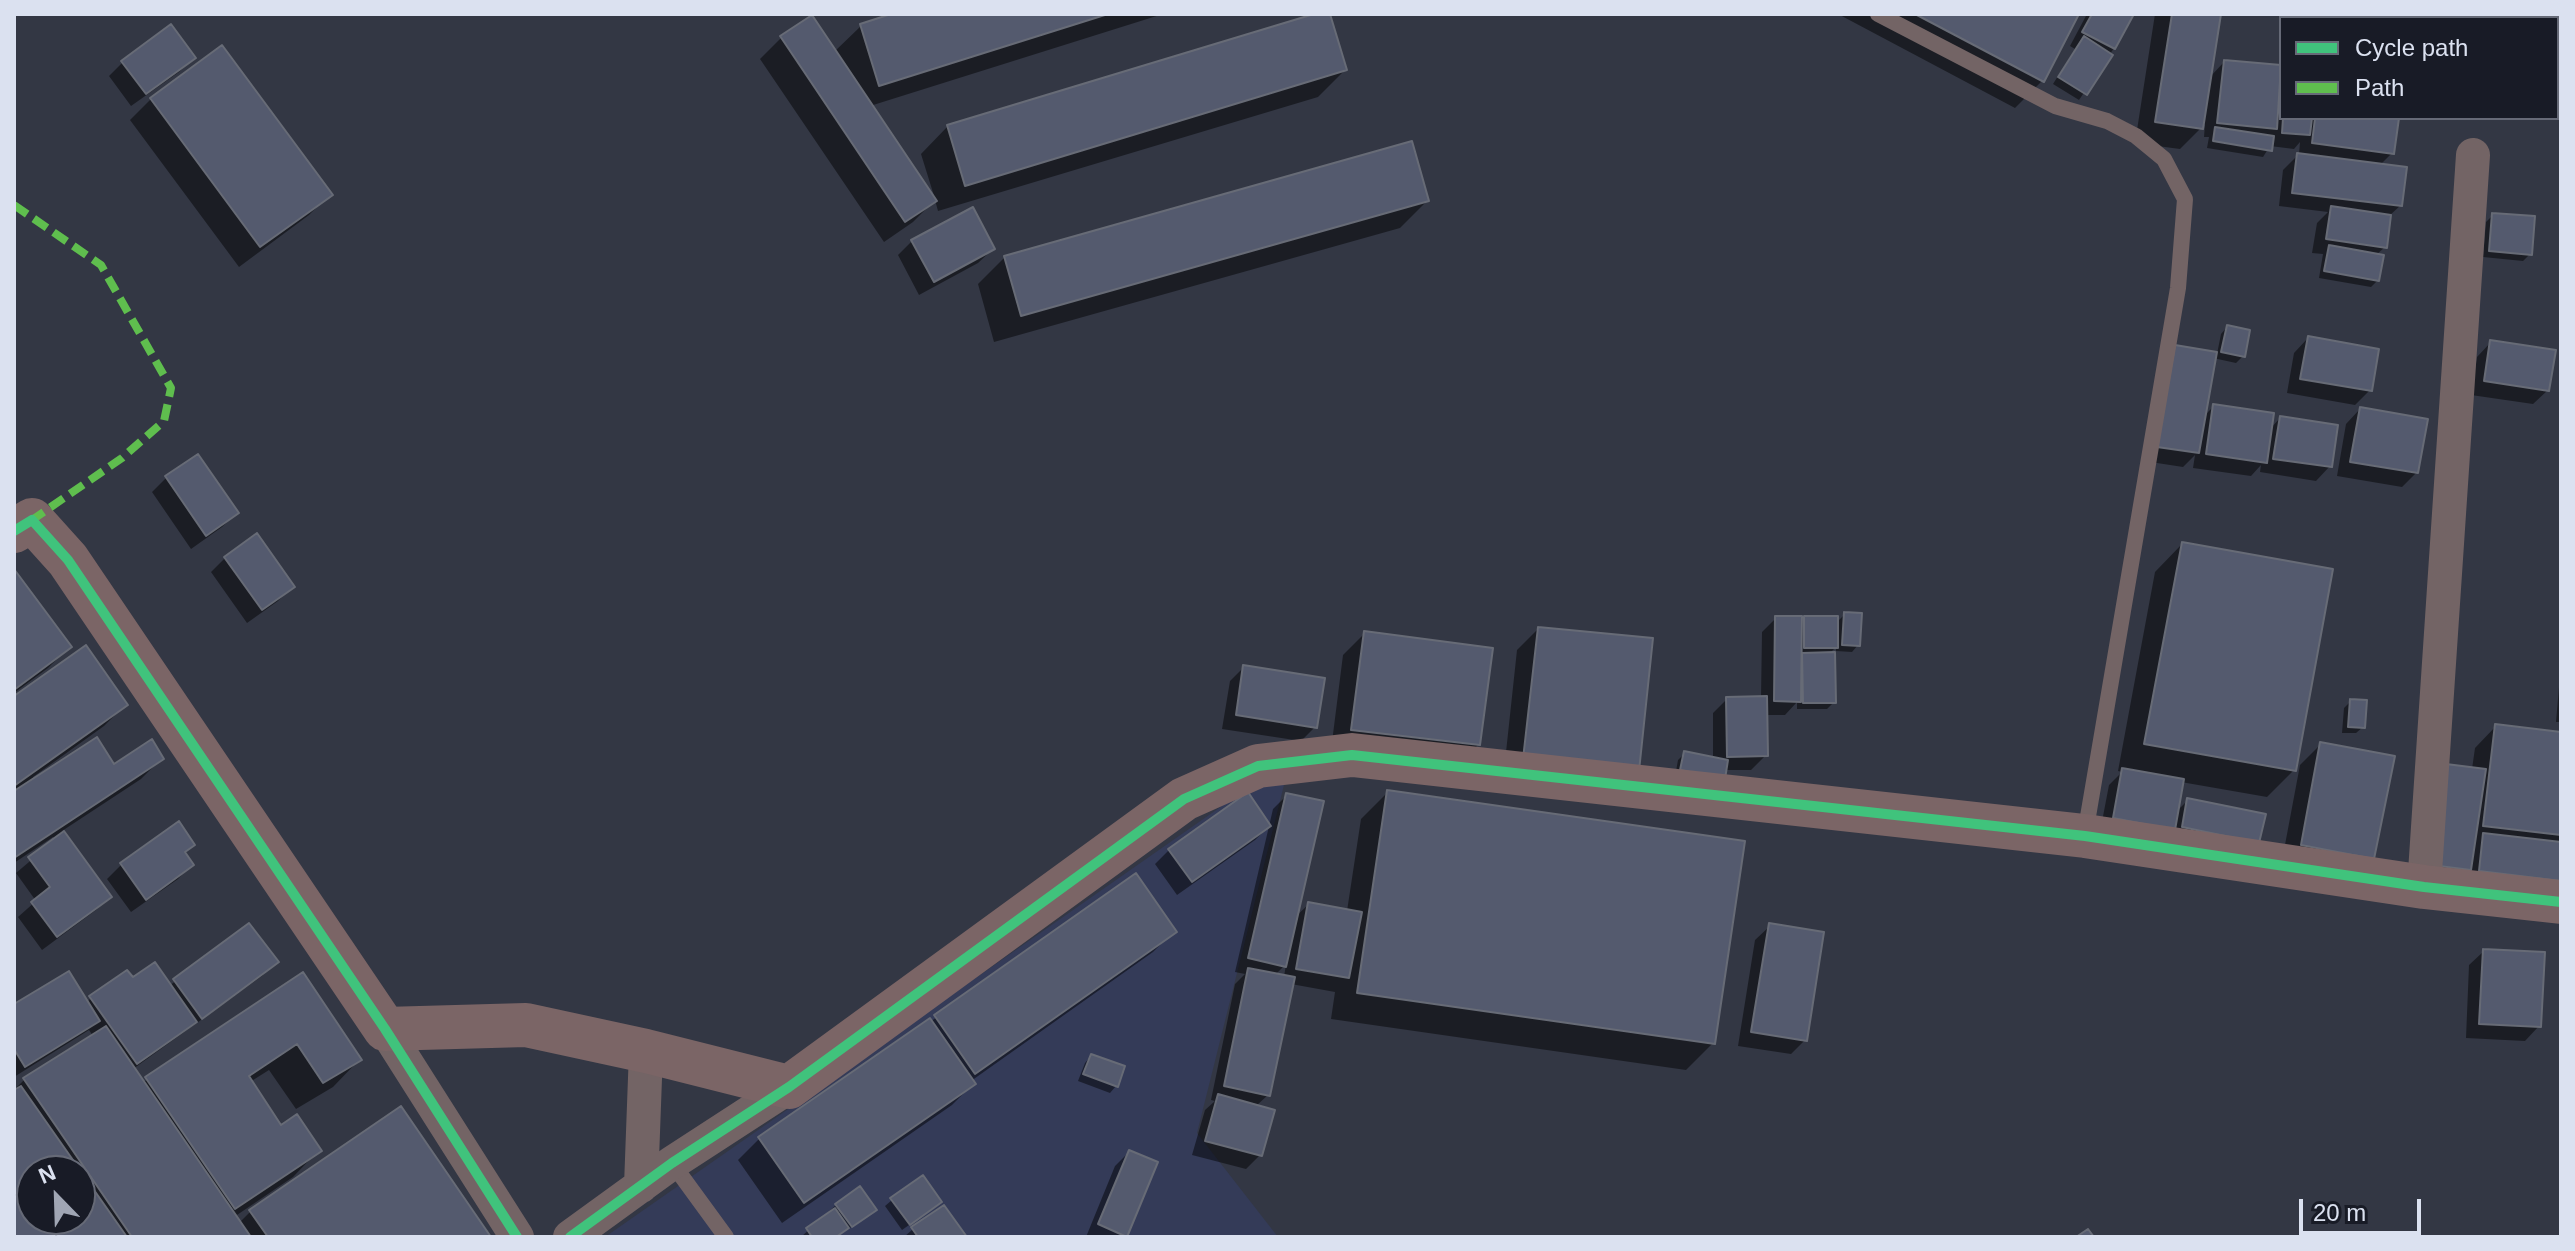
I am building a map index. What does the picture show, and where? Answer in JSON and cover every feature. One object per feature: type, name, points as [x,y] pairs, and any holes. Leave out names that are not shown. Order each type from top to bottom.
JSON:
[{"type":"street","points":[[2424,887],[2473,155]]},
{"type":"street","points":[[14,531],[32,520],[68,560],[385,1029],[517,1237]]},
{"type":"street","points":[[570,1237],[672,1163],[789,1087],[1184,799],[1258,766],[1352,755],[2085,836],[2424,887],[2561,902]]},
{"type":"street","points":[[385,1029],[526,1025],[789,1087]]},
{"type":"street","points":[[641,1186],[646,1051]]},
{"type":"lane","points":[[1878,14],[2055,106],[2107,121],[2136,136],[2164,159],[2185,199],[2178,288],[2085,836]]},
{"type":"lane","points":[[672,1163],[726,1237]]},
{"type":"shaded area","points":[[1262,778],[1284,785],[1197,1133],[1278,1237],[605,1237]]},
{"type":"building","points":[[891,14],[1108,14],[879,86],[860,24]]},
{"type":"building","points":[[1314,14],[1330,14],[1347,70],[965,186],[947,125]]},
{"type":"building","points":[[1915,14],[2079,14],[2044,82]]},
{"type":"building","points":[[2092,14],[2134,14],[2115,49],[2082,32]]},
{"type":"building","points":[[2172,14],[2221,14],[2203,129],[2155,122]]},
{"type":"building","points":[[812,15],[937,201],[905,222],[780,36]]},
{"type":"building","points":[[171,24],[196,58],[146,94],[121,61]]},
{"type":"building","points":[[2084,36],[2113,55],[2087,95],[2058,77]]},
{"type":"building","points":[[222,45],[333,195],[260,247],[150,98]]},
{"type":"building","points":[[2224,60],[2279,65],[2277,129],[2217,123]]},
{"type":"building","points":[[2283,120],[2312,120],[2310,135],[2282,133]]},
{"type":"building","points":[[2315,120],[2399,120],[2394,154],[2312,143]]},
{"type":"building","points":[[2215,127],[2274,136],[2272,151],[2213,141]]},
{"type":"building","points":[[1412,141],[1429,201],[1021,316],[1004,256]]},
{"type":"building","points":[[2297,153],[2407,167],[2402,206],[2292,193]]},
{"type":"building","points":[[2331,206],[2391,215],[2387,248],[2326,239]]},
{"type":"building","points":[[973,207],[995,249],[934,282],[911,240]]},
{"type":"building","points":[[2492,213],[2535,216],[2532,255],[2489,251]]},
{"type":"building","points":[[2329,245],[2384,255],[2379,281],[2324,271]]},
{"type":"building","points":[[2227,325],[2250,330],[2245,357],[2221,352]]},
{"type":"building","points":[[2308,336],[2379,349],[2372,391],[2300,379]]},
{"type":"building","points":[[2490,340],[2556,350],[2549,391],[2484,381]]},
{"type":"building","points":[[2175,345],[2217,352],[2199,453],[2157,447]]},
{"type":"building","points":[[2213,404],[2274,413],[2267,463],[2206,454]]},
{"type":"building","points":[[2360,407],[2428,419],[2418,473],[2350,462]]},
{"type":"building","points":[[2280,416],[2338,425],[2332,467],[2273,459]]},
{"type":"building","points":[[198,454],[239,513],[206,536],[165,476]]},
{"type":"building","points":[[257,533],[295,587],[262,610],[224,557]]},
{"type":"building","points":[[2182,542],[2333,569],[2296,771],[2144,744]]},
{"type":"building","points":[[14,569],[72,647],[14,690]]},
{"type":"building","points":[[1844,612],[1862,613],[1860,646],[1842,645]]},
{"type":"building","points":[[1775,616],[1802,616],[1801,702],[1774,701]]},
{"type":"building","points":[[1804,616],[1838,616],[1838,648],[1804,648]]},
{"type":"building","points":[[1538,627],[1653,638],[1639,771],[1523,759]]},
{"type":"building","points":[[1364,631],[1493,648],[1480,745],[1351,730]]},
{"type":"building","points":[[86,645],[128,705],[14,786],[14,696]]},
{"type":"building","points":[[1835,652],[1836,703],[1803,703],[1802,653]]},
{"type":"building","points":[[1243,665],[1325,678],[1317,728],[1236,715]]},
{"type":"building","points":[[1767,696],[1768,756],[1727,757],[1726,697]]},
{"type":"building","points":[[2350,699],[2367,700],[2365,728],[2348,727]]},
{"type":"building","points":[[2495,724],[2561,732],[2561,835],[2483,826]]},
{"type":"building","points":[[97,737],[114,764],[152,739],[164,759],[14,858],[14,791]]},
{"type":"building","points":[[2320,742],[2395,756],[2374,859],[2301,845]]},
{"type":"building","points":[[1684,751],[1728,760],[1725,779],[1680,770]]},
{"type":"building","points":[[2446,764],[2486,769],[2471,870],[2431,865]]},
{"type":"building","points":[[2122,768],[2184,779],[2175,830],[2113,818]]},
{"type":"building","points":[[1387,790],[1745,841],[1715,1044],[1357,993]]},
{"type":"building","points":[[1248,792],[1271,826],[1192,882],[1168,849]]},
{"type":"building","points":[[1286,793],[1324,801],[1286,967],[1248,958]]},
{"type":"building","points":[[2187,798],[2266,814],[2259,843],[2182,827]]},
{"type":"building","points":[[179,821],[195,845],[185,852],[194,865],[146,900],[120,863]]},
{"type":"building","points":[[64,831],[112,897],[57,937],[31,902],[50,887],[28,857]]},
{"type":"building","points":[[2483,833],[2561,842],[2561,881],[2479,871]]},
{"type":"building","points":[[1136,873],[1177,932],[975,1074],[934,1015]]},
{"type":"building","points":[[1308,902],[1362,912],[1349,978],[1296,969]]},
{"type":"building","points":[[249,923],[279,962],[202,1019],[173,979]]},
{"type":"building","points":[[1769,923],[1824,932],[1807,1041],[1751,1032]]},
{"type":"building","points":[[2483,949],[2545,952],[2541,1027],[2479,1024]]},
{"type":"building","points":[[155,962],[197,1022],[137,1064],[89,996],[127,970],[133,977]]},
{"type":"building","points":[[1248,968],[1295,977],[1270,1096],[1224,1086]]},
{"type":"building","points":[[69,971],[100,1021],[25,1067],[14,1049],[14,1004]]},
{"type":"building","points":[[303,972],[362,1060],[323,1083],[297,1044],[249,1076],[281,1125],[297,1114],[322,1151],[235,1209],[145,1077]]},
{"type":"building","points":[[930,1018],[976,1084],[804,1203],[758,1137]]},
{"type":"building","points":[[106,1026],[251,1237],[132,1237],[96,1184],[96,1155],[76,1155],[23,1078]]},
{"type":"building","points":[[1091,1054],[1125,1066],[1118,1087],[1083,1074]]},
{"type":"building","points":[[21,1086],[69,1155],[16,1155],[16,1235],[96,1235],[96,1193],[127,1237],[14,1237],[14,1090]]},
{"type":"building","points":[[1218,1094],[1275,1110],[1262,1156],[1205,1141]]},
{"type":"building","points":[[401,1106],[491,1237],[268,1237],[249,1210]]},
{"type":"building","points":[[1129,1150],[1158,1162],[1127,1237],[1098,1224]]},
{"type":"building","points":[[923,1175],[942,1202],[910,1225],[890,1198]]},
{"type":"building","points":[[860,1186],[877,1210],[852,1227],[835,1204]]},
{"type":"building","points":[[944,1205],[967,1237],[918,1237],[911,1227]]},
{"type":"building","points":[[835,1208],[849,1228],[836,1237],[812,1237],[806,1228]]},
{"type":"building","points":[[2088,1229],[2094,1237],[2076,1237]]},
{"type":"marked path","points":[[14,205],[101,265],[171,388],[164,421],[122,458],[32,520]]},
{"type":"cycle path","points":[[14,531],[32,520],[68,560],[385,1029],[517,1237]]},
{"type":"cycle path","points":[[570,1237],[672,1163],[789,1087],[1184,799],[1258,766],[1352,755],[2085,836],[2424,887],[2561,902]]}]
